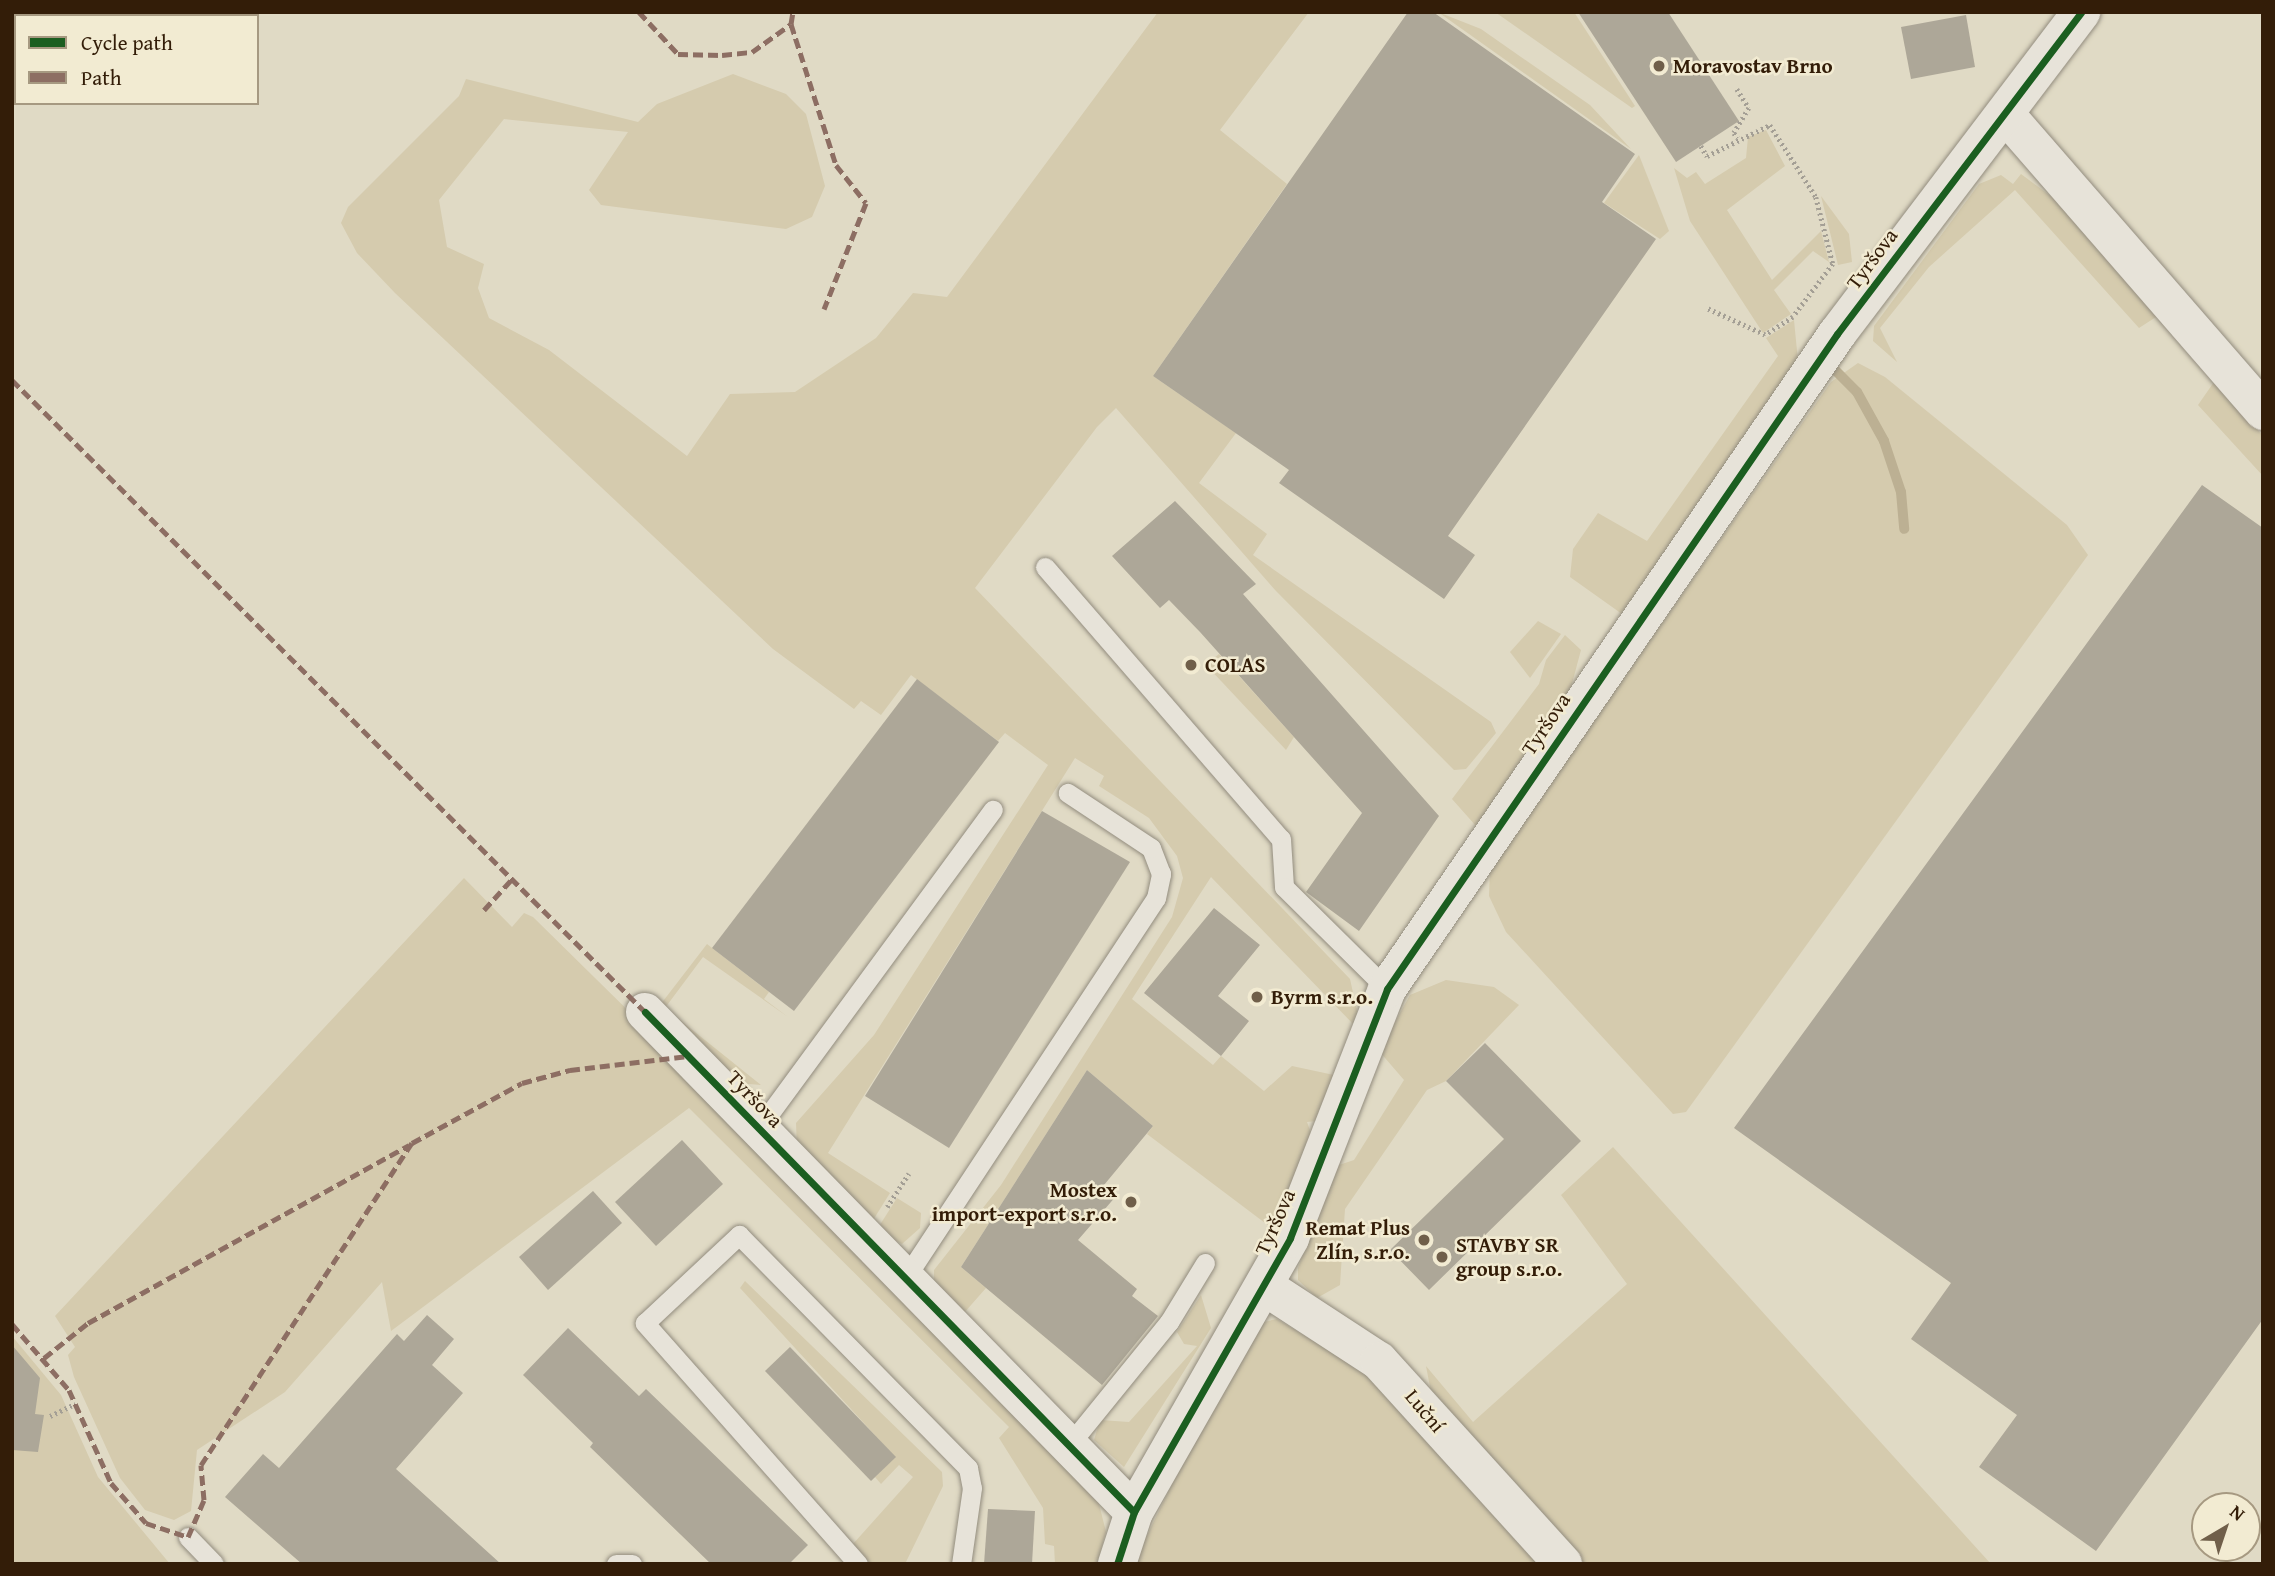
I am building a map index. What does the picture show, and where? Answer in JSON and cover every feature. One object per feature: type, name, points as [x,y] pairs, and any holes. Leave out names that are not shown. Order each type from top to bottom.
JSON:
[{"type":"street","name":"Tyršova","points":[[1117,1564],[1134,1512],[1290,1238],[1387,989],[1837,334],[2007,116],[2081,12]]},
{"type":"street","points":[[2007,116],[2227,373],[2263,411]]},
{"type":"street","name":"Tyršova","points":[[645,1012],[1134,1512]]},
{"type":"street","name":"Luční","points":[[1264,1286],[1379,1361],[1563,1564]]},
{"type":"lane","points":[[1045,566],[1282,839],[1284,887],[1387,989]]},
{"type":"lane","points":[[906,1276],[1156,898],[1161,874],[1151,848],[1068,793]]},
{"type":"lane","points":[[759,1128],[993,810]]},
{"type":"lane","points":[[858,1564],[645,1324],[739,1235],[968,1468],[972,1488],[961,1564]]},
{"type":"lane","points":[[1069,1445],[1169,1322],[1205,1263]]},
{"type":"lane","points":[[188,1537],[214,1564]]},
{"type":"lane","points":[[617,1564],[632,1564]]},
{"type":"path","points":[[1737,89],[1749,108],[1734,134],[1738,138]]},
{"type":"path","points":[[1700,146],[1707,156],[1738,138],[1770,125],[1816,197],[1833,264],[1793,317],[1765,335],[1708,309]]},
{"type":"path","points":[[50,1416],[75,1404]]},
{"type":"shaded area","points":[[1158,12],[1309,12],[1220,130],[1287,184],[1153,376],[1236,433],[1199,483],[1267,534],[1253,555],[1491,722],[1496,733],[1466,769],[1454,770],[1276,591],[1116,408],[1097,427],[975,588],[1350,979],[1358,1015],[1355,1026],[1211,877],[1132,999],[1213,1065],[1221,1056],[1264,1091],[1292,1066],[1334,1075],[1316,1121],[1307,1122],[1311,1133],[1273,1229],[1147,1134],[1153,1126],[1087,1070],[961,1267],[986,1288],[964,1313],[934,1285],[934,1270],[1001,1185],[1172,917],[1183,878],[1177,856],[1149,818],[1099,786],[1104,776],[1075,758],[828,1153],[890,1193],[870,1225],[797,1148],[796,1123],[874,1035],[1048,765],[1005,733],[998,741],[911,675],[881,715],[861,701],[854,709],[773,649],[395,293],[357,253],[341,223],[348,207],[459,96],[466,79],[638,122],[657,104],[733,74],[786,94],[806,114],[825,186],[812,217],[786,229],[601,205],[589,190],[628,132],[504,119],[439,200],[447,247],[484,264],[478,288],[489,318],[549,350],[687,456],[730,394],[795,392],[876,338],[913,293],[947,297]]},
{"type":"shaded area","points":[[1438,12],[1481,29],[1590,105],[1631,149]]},
{"type":"shaded area","points":[[1495,12],[1574,12],[1635,106],[1632,108]]},
{"type":"shaded area","points":[[1766,130],[1785,166],[1727,210],[1772,280],[1821,231],[1829,262],[1813,251],[1774,290],[1791,314],[1763,333],[1690,221],[1674,168],[1687,178],[1696,172],[1705,184],[1746,158],[1748,137]]},
{"type":"shaded area","points":[[1639,155],[1669,231],[1660,239],[1604,203]]},
{"type":"shaded area","points":[[2021,174],[2060,203],[2263,436],[2263,476],[2198,405],[2214,382],[2156,317],[2139,328],[2015,190],[1929,267],[1880,328],[1897,362],[1873,341],[1874,326],[1979,184],[2001,175],[2013,184]]},
{"type":"shaded area","points":[[1821,196],[1849,234],[1852,262],[1838,265]]},
{"type":"shaded area","points":[[1794,320],[1798,361],[1622,614],[1570,577],[1573,549],[1598,513],[1647,541],[1778,356],[1766,338]]},
{"type":"shaded area","points":[[1858,363],[1885,377],[2067,525],[2088,555],[1686,1112],[1673,1114],[1506,932],[1489,896],[1490,869],[1831,382]]},
{"type":"shaded area","points":[[1538,621],[1561,634],[1530,678],[1510,652]]},
{"type":"shaded area","points":[[1565,635],[1581,650],[1570,691],[1476,826],[1452,799],[1539,684],[1546,660]]},
{"type":"shaded area","points":[[1219,654],[1294,737],[1286,750],[1206,665]]},
{"type":"shaded area","points":[[464,878],[512,927],[524,913],[533,917],[655,1037],[1097,1496],[1106,1532],[1097,1564],[1055,1564],[1054,1546],[1045,1544],[1043,1508],[999,1438],[1009,1427],[689,1108],[391,1331],[382,1282],[285,1392],[197,1450],[191,1511],[174,1520],[145,1510],[120,1478],[74,1377],[68,1355],[75,1347],[55,1316]]},
{"type":"shaded area","points":[[707,944],[769,992],[764,999],[788,1017],[703,957],[665,1008],[761,1085],[737,1083],[657,1009]]},
{"type":"shaded area","points":[[1446,980],[1494,987],[1519,1005],[1446,1081],[1427,1090],[1345,1209],[1340,1285],[1317,1298],[1298,1280],[1298,1268],[1336,1166],[1354,1160],[1404,1080],[1379,1051],[1410,995]]},
{"type":"shaded area","points":[[1613,1147],[1991,1564],[1574,1564],[1431,1392],[1426,1366],[1473,1422],[1627,1284],[1561,1195]]},
{"type":"shaded area","points":[[897,1198],[921,1213],[920,1228],[902,1244],[876,1231]]},
{"type":"shaded area","points":[[745,1281],[942,1472],[943,1486],[905,1564],[871,1564],[853,1544],[913,1477],[899,1465],[881,1484],[875,1477],[895,1457],[740,1288]]},
{"type":"shaded area","points":[[1201,1295],[1211,1328],[1124,1467],[1094,1440],[1100,1420],[1129,1422],[1197,1346],[1184,1344],[1177,1332]]},
{"type":"shaded area","points":[[1277,1319],[1368,1374],[1552,1564],[1133,1564],[1224,1378],[1264,1322]]},
{"type":"shaded area","points":[[12,1336],[61,1395],[98,1477],[170,1564],[12,1564]]},
{"type":"building","points":[[1408,12],[1433,12],[1635,154],[1602,202],[1656,239],[1448,536],[1475,555],[1444,599],[1279,483],[1289,470],[1153,376]]},
{"type":"building","name":"Moravostav Brno","points":[[1578,12],[1668,12],[1739,121],[1676,162]]},
{"type":"building","points":[[1966,15],[1975,67],[1911,79],[1901,27]]},
{"type":"building","points":[[2202,485],[2263,528],[2263,1319],[2096,1551],[1979,1467],[2017,1415],[1911,1339],[1951,1283],[1734,1128]]},
{"type":"building","points":[[1175,501],[1256,584],[1243,594],[1439,816],[1359,931],[1306,892],[1362,813],[1169,600],[1160,608],[1112,556]]},
{"type":"building","points":[[917,679],[999,742],[794,1011],[712,948]]},
{"type":"building","points":[[1042,811],[1130,862],[949,1148],[865,1096]]},
{"type":"building","points":[[1214,908],[1260,945],[1218,996],[1249,1021],[1221,1056],[1144,993]]},
{"type":"building","points":[[1485,1043],[1581,1141],[1429,1290],[1390,1250],[1504,1139],[1446,1081]]},
{"type":"building","points":[[1087,1070],[1153,1126],[1104,1185],[1117,1195],[1078,1240],[1137,1289],[1132,1296],[1158,1316],[1102,1385],[961,1267]]},
{"type":"building","points":[[682,1140],[723,1184],[656,1246],[615,1202]]},
{"type":"building","points":[[593,1191],[622,1223],[548,1290],[519,1257]]},
{"type":"building","points":[[427,1315],[454,1339],[432,1365],[463,1393],[396,1469],[501,1564],[302,1564],[225,1497],[263,1454],[279,1468],[397,1334],[404,1341]]},
{"type":"building","points":[[568,1328],[639,1396],[646,1389],[808,1545],[789,1564],[711,1564],[590,1447],[593,1443],[523,1375]]},
{"type":"building","points":[[12,1345],[40,1378],[35,1414],[44,1415],[38,1452],[12,1450]]},
{"type":"building","points":[[790,1347],[896,1457],[871,1481],[765,1371]]},
{"type":"building","points":[[988,1509],[1035,1511],[1032,1564],[984,1564]]},
{"type":"waterway","points":[[1835,370],[1857,392],[1884,441],[1901,492],[1904,529]]},
{"type":"marked path","points":[[639,12],[678,54],[722,55],[752,52],[791,24],[793,12]]},
{"type":"marked path","points":[[791,24],[836,165],[866,203],[824,309]]},
{"type":"marked path","points":[[12,380],[645,1012]]},
{"type":"marked path","points":[[484,910],[512,879]]},
{"type":"marked path","points":[[12,1324],[69,1390],[111,1483],[146,1523],[188,1537],[204,1500],[201,1465],[412,1143],[522,1083],[570,1070],[688,1056]]},
{"type":"marked path","points":[[44,1358],[88,1323],[409,1145]]},
{"type":"cycle path","points":[[1117,1564],[1134,1512],[1290,1238],[1387,989],[1837,334],[2081,12]]},
{"type":"cycle path","points":[[645,1012],[1134,1512]]},
{"type":"place","name":"Moravostav Brno","points":[[1659,66]]},
{"type":"place","name":"COLAS","points":[[1191,665]]},
{"type":"place","name":"Byrm s.r.o.","points":[[1257,997]]},
{"type":"place","name":"Mostex import-export s.r.o.","points":[[1131,1202]]},
{"type":"place","name":"Remat Plus Zlín, s.r.o.","points":[[1424,1240]]},
{"type":"place","name":"STAVBY SR group s.r.o.","points":[[1442,1257]]}]
